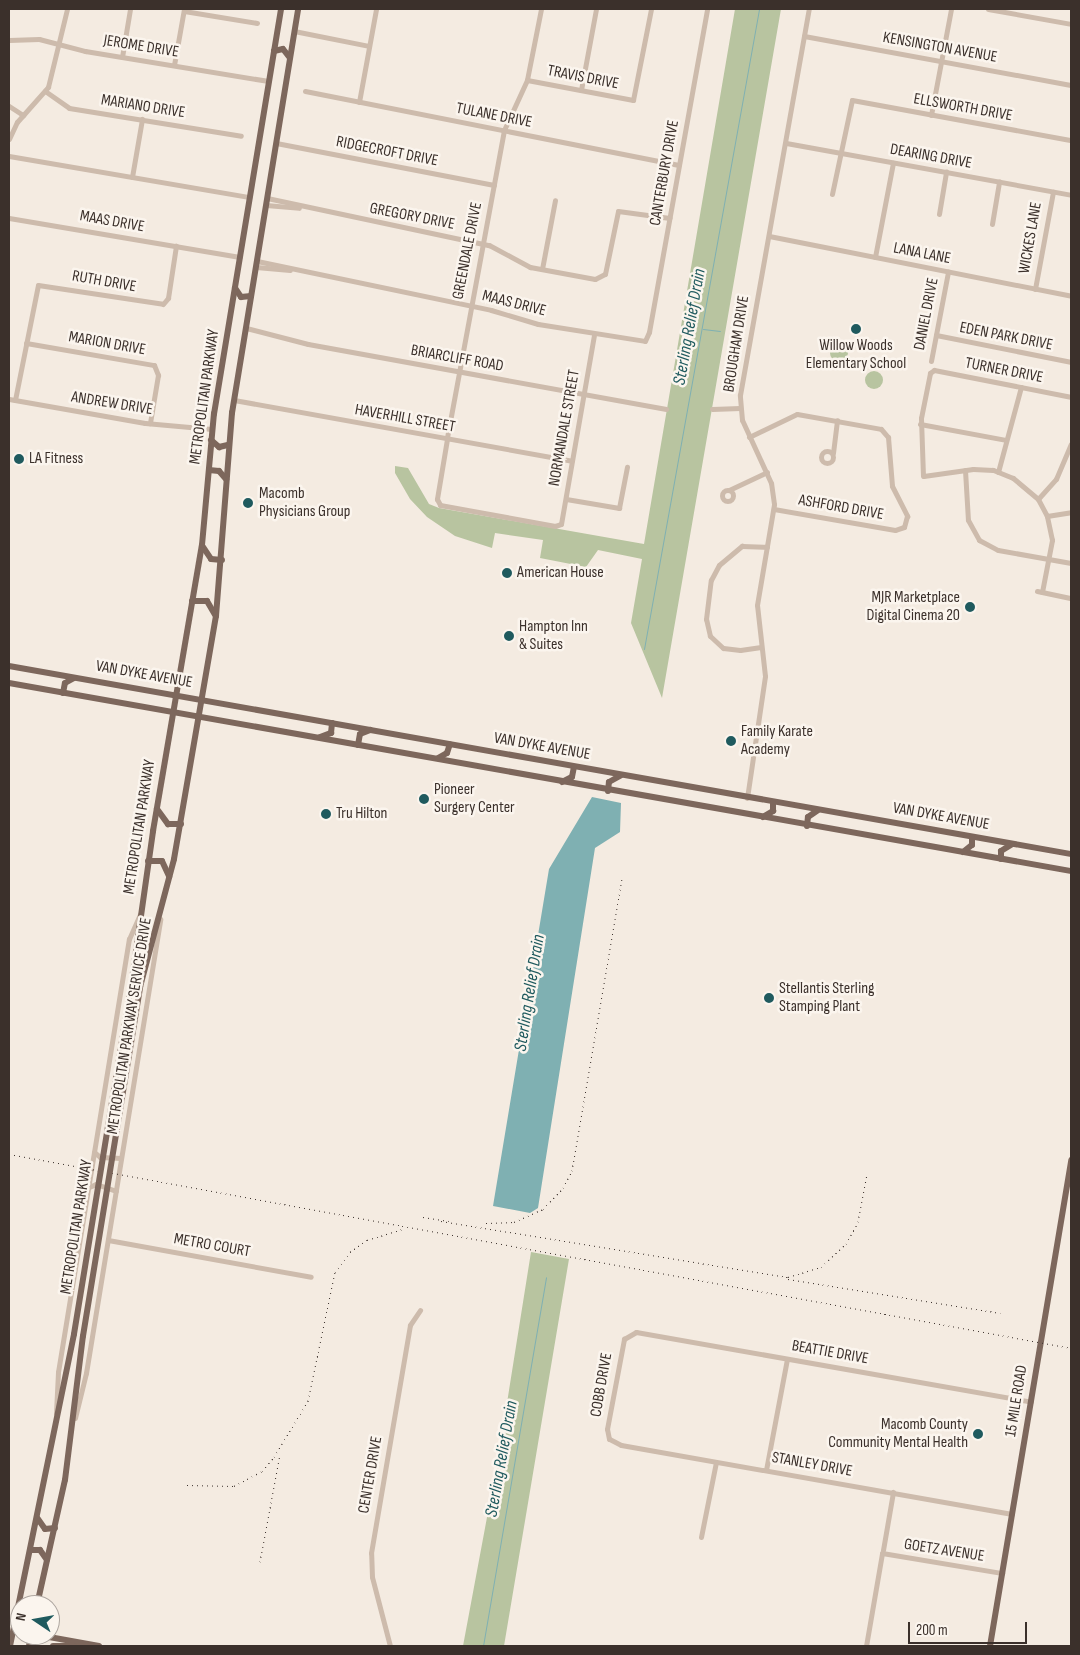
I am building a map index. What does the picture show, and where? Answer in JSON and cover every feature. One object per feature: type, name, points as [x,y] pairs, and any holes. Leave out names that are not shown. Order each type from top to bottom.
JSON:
[{"type":"main road","name":"METROPOLITAN PARKWAY","points":[[19,1595],[38,1519],[74,1334],[131,986],[156,808],[202,545],[212,429],[280,9]]},
{"type":"main road","name":"METROPOLITAN PARKWAY","points":[[39,1595],[55,1528],[73,1426],[83,1336],[140,987],[170,876],[181,824],[216,616],[222,560],[228,445],[234,400],[298,9]]},
{"type":"main road","points":[[274,51],[283,49],[290,58]]},
{"type":"main road","points":[[235,288],[241,297],[251,296]]},
{"type":"main road","points":[[211,440],[219,447],[228,445]]},
{"type":"main road","points":[[209,470],[219,471],[226,479]]},
{"type":"main road","points":[[202,545],[208,557],[222,560]]},
{"type":"main road","points":[[192,601],[207,601],[216,616]]},
{"type":"main road","name":"VAN DYKE AVENUE","points":[[9,666],[621,776],[1071,854]]},
{"type":"main road","points":[[63,693],[65,683],[76,677]]},
{"type":"main road","name":"VAN DYKE AVENUE","points":[[9,683],[608,791],[1071,871]]},
{"type":"main road","points":[[316,738],[331,733],[332,723]]},
{"type":"main road","points":[[358,745],[360,734],[371,730]]},
{"type":"main road","points":[[434,759],[446,755],[450,744]]},
{"type":"main road","points":[[560,782],[572,777],[574,767]]},
{"type":"main road","points":[[608,791],[609,782],[621,776]]},
{"type":"main road","points":[[762,818],[771,814],[773,802]]},
{"type":"main road","points":[[156,808],[164,822],[181,824]]},
{"type":"main road","points":[[807,826],[808,816],[818,810]]},
{"type":"main road","points":[[962,852],[971,848],[972,837]]},
{"type":"main road","points":[[1001,859],[1004,848],[1013,844]]},
{"type":"main road","points":[[148,861],[162,861],[170,876]]},
{"type":"main road","name":"15 MILE ROAD","points":[[990,1646],[1071,1160]]},
{"type":"main road","points":[[38,1519],[45,1529],[55,1528]]},
{"type":"main road","points":[[30,1550],[40,1550],[47,1560]]},
{"type":"main road","points":[[60,1639],[99,1646]]},
{"type":"main road","points":[[53,1646],[74,1646]]},
{"type":"street","points":[[9,139],[23,115],[45,91],[68,9]]},
{"type":"street","points":[[122,57],[130,9]]},
{"type":"street","points":[[359,102],[376,9]]},
{"type":"street","name":"GREENDALE DRIVE","points":[[540,9],[528,80],[504,130],[470,306],[438,503],[559,526]]},
{"type":"street","points":[[581,90],[596,9]]},
{"type":"street","name":"TRAVIS DRIVE","points":[[528,80],[633,100],[651,9]]},
{"type":"street","name":"CANTERBURY DRIVE","points":[[645,341],[670,218],[707,9]]},
{"type":"street","name":"BROUGHAM DRIVE","points":[[748,798],[765,685],[762,647],[756,617],[774,509],[766,472],[749,436],[740,408],[809,9]]},
{"type":"street","points":[[931,115],[950,9]]},
{"type":"street","points":[[988,9],[1071,24]]},
{"type":"street","points":[[174,65],[184,10],[257,23]]},
{"type":"street","points":[[294,31],[369,46]]},
{"type":"street","name":"KENSINGTON AVENUE","points":[[804,36],[1071,85]]},
{"type":"street","name":"JEROME DRIVE","points":[[9,40],[39,40],[122,57],[269,81]]},
{"type":"street","name":"MARIANO DRIVE","points":[[45,91],[69,108],[241,136]]},
{"type":"street","name":"TULANE DRIVE","points":[[306,91],[679,165]]},
{"type":"street","name":"ELLSWORTH DRIVE","points":[[840,153],[850,101],[1071,140]]},
{"type":"street","points":[[9,106],[23,115]]},
{"type":"street","points":[[132,177],[142,119]]},
{"type":"street","name":"RIDGECROFT DRIVE","points":[[276,143],[494,186]]},
{"type":"street","name":"DEARING DRIVE","points":[[786,143],[1071,195]]},
{"type":"street","points":[[832,194],[840,153]]},
{"type":"street","points":[[9,156],[250,197]]},
{"type":"street","points":[[875,257],[893,162]]},
{"type":"street","points":[[939,214],[946,172]]},
{"type":"street","points":[[992,224],[999,182]]},
{"type":"street","name":"WICKES LANE","points":[[1035,289],[1053,192]]},
{"type":"street","points":[[542,269],[555,200]]},
{"type":"street","name":"GREGORY DRIVE","points":[[266,202],[482,244],[524,265],[600,278],[604,274],[618,211],[670,218]]},
{"type":"street","name":"MAAS DRIVE","points":[[9,218],[240,256]]},
{"type":"street","name":"LANA LANE","points":[[769,236],[1071,296]]},
{"type":"street","name":"RUTH DRIVE","points":[[26,343],[38,285],[166,302],[176,246]]},
{"type":"street","name":"MAAS DRIVE","points":[[256,264],[470,306],[594,334],[645,341]]},
{"type":"street","name":"DANIEL DRIVE","points":[[930,361],[948,272]]},
{"type":"street","name":"BRIARCLIFF ROAD","points":[[246,328],[308,344],[666,409]]},
{"type":"street","name":"NORMANDALE STREET","points":[[559,526],[566,499],[594,334]]},
{"type":"street","name":"EDEN PARK DRIVE","points":[[936,335],[1071,362]]},
{"type":"street","points":[[15,400],[26,343]]},
{"type":"street","name":"MARION DRIVE","points":[[26,343],[154,365],[158,375],[150,424]]},
{"type":"street","name":"TURNER DRIVE","points":[[920,424],[931,371],[1071,397]]},
{"type":"street","points":[[998,472],[1020,387]]},
{"type":"street","name":"ANDREW DRIVE","points":[[9,399],[150,424],[212,429]]},
{"type":"street","name":"HAVERHILL STREET","points":[[234,400],[572,461]]},
{"type":"street","points":[[712,409],[740,408]]},
{"type":"street","points":[[749,436],[797,414],[837,420],[831,450]]},
{"type":"street","name":"ASHFORD DRIVE","points":[[774,509],[891,530],[904,527],[906,511],[890,481],[887,433],[837,420]]},
{"type":"street","points":[[1006,440],[920,424],[923,476],[965,470],[998,472],[1023,484],[1038,499],[1047,516],[1050,559],[1040,592],[1071,598]]},
{"type":"street","points":[[1038,499],[1056,479],[1071,444]]},
{"type":"street","points":[[566,499],[619,508],[627,467]]},
{"type":"street","points":[[965,470],[968,520],[979,540],[998,550],[1071,563]]},
{"type":"street","points":[[733,491],[766,472]]},
{"type":"street","points":[[1047,516],[1071,512]]},
{"type":"street","points":[[762,647],[740,650],[723,648],[710,636],[706,619],[711,580],[719,565],[742,546],[768,547]]},
{"type":"street","name":"METROPOLITAN PARKWAY SERVICE DRIVE","points":[[73,1426],[86,1373],[164,896]]},
{"type":"street","name":"METROPOLITAN PARKWAY SERVICE DRIVE","points":[[56,1427],[58,1372],[129,939],[141,912]]},
{"type":"street","points":[[94,1152],[100,1157],[121,1158]]},
{"type":"street","points":[[89,1187],[96,1184],[116,1191]]},
{"type":"street","name":"METRO COURT","points":[[108,1240],[311,1277]]},
{"type":"street","name":"CENTER DRIVE","points":[[390,1646],[372,1577],[370,1554],[410,1325],[420,1310]]},
{"type":"street","name":"BEATTIE DRIVE","points":[[626,1335],[640,1333],[1031,1402]]},
{"type":"street","name":"COBB DRIVE","points":[[609,1440],[607,1429],[626,1335]]},
{"type":"street","points":[[766,1470],[787,1359]]},
{"type":"street","name":"STANLEY DRIVE","points":[[609,1440],[621,1445],[1012,1514]]},
{"type":"street","points":[[701,1538],[716,1462]]},
{"type":"street","points":[[866,1646],[893,1492]]},
{"type":"street","name":"GOETZ AVENUE","points":[[883,1552],[1002,1573]]},
{"type":"green space","name":"Sterling Relief Drain","points":[[735,9],[781,9],[662,698],[631,623],[642,559],[598,550],[586,567],[540,558],[543,540],[495,533],[492,548],[455,536],[427,517],[410,499],[395,473],[395,466],[408,468],[429,504],[439,508],[644,544]]},
{"type":"green space","points":[[839,344],[845,347],[848,353],[845,359],[839,362],[833,359],[830,353],[833,347]]},
{"type":"green space","points":[[870,371],[878,371],[883,376],[881,387],[870,389],[865,384],[865,376]]},
{"type":"green space","name":"Sterling Relief Drain","points":[[531,1252],[569,1259],[504,1646],[463,1646],[499,1453]]},
{"type":"water","points":[[592,797],[621,803],[620,832],[595,848],[538,1208],[530,1213],[493,1206],[549,869]]},
{"type":"waterway","name":"Sterling Relief Drain","points":[[644,649],[759,9]]},
{"type":"waterway","points":[[703,329],[720,331]]},
{"type":"waterway","name":"Sterling Relief Drain","points":[[483,1646],[546,1277]]},
{"type":"railway","points":[[486,1223],[514,1222],[543,1209],[563,1188],[572,1171],[622,878]]},
{"type":"railway","points":[[9,1154],[1071,1348]]},
{"type":"railway","points":[[441,1221],[788,1277],[821,1267],[846,1244],[858,1222],[867,1174]]},
{"type":"railway","points":[[423,1217],[449,1221]]},
{"type":"railway","points":[[187,1485],[234,1486],[262,1471],[274,1457],[308,1401],[335,1272],[350,1252],[367,1240],[404,1229]]},
{"type":"railway","points":[[788,1279],[1000,1313]]},
{"type":"railway","points":[[260,1562],[280,1454]]},
{"type":"place","name":"Willow Woods Elementary School","points":[[856,329]]},
{"type":"place","name":"LA Fitness","points":[[19,459]]},
{"type":"place","name":"Macomb Physicians Group","points":[[248,503]]},
{"type":"place","name":"American House","points":[[507,573]]},
{"type":"place","name":"MJR Marketplace Digital Cinema 20","points":[[970,607]]},
{"type":"place","name":"Hampton Inn & Suites","points":[[509,636]]},
{"type":"place","name":"Family Karate Academy","points":[[731,741]]},
{"type":"place","name":"Pioneer Surgery Center","points":[[424,799]]},
{"type":"place","name":"Tru Hilton","points":[[326,814]]},
{"type":"place","name":"Stellantis Sterling Stamping Plant","points":[[769,998]]},
{"type":"place","name":"Macomb County Community Mental Health","points":[[978,1434]]}]
